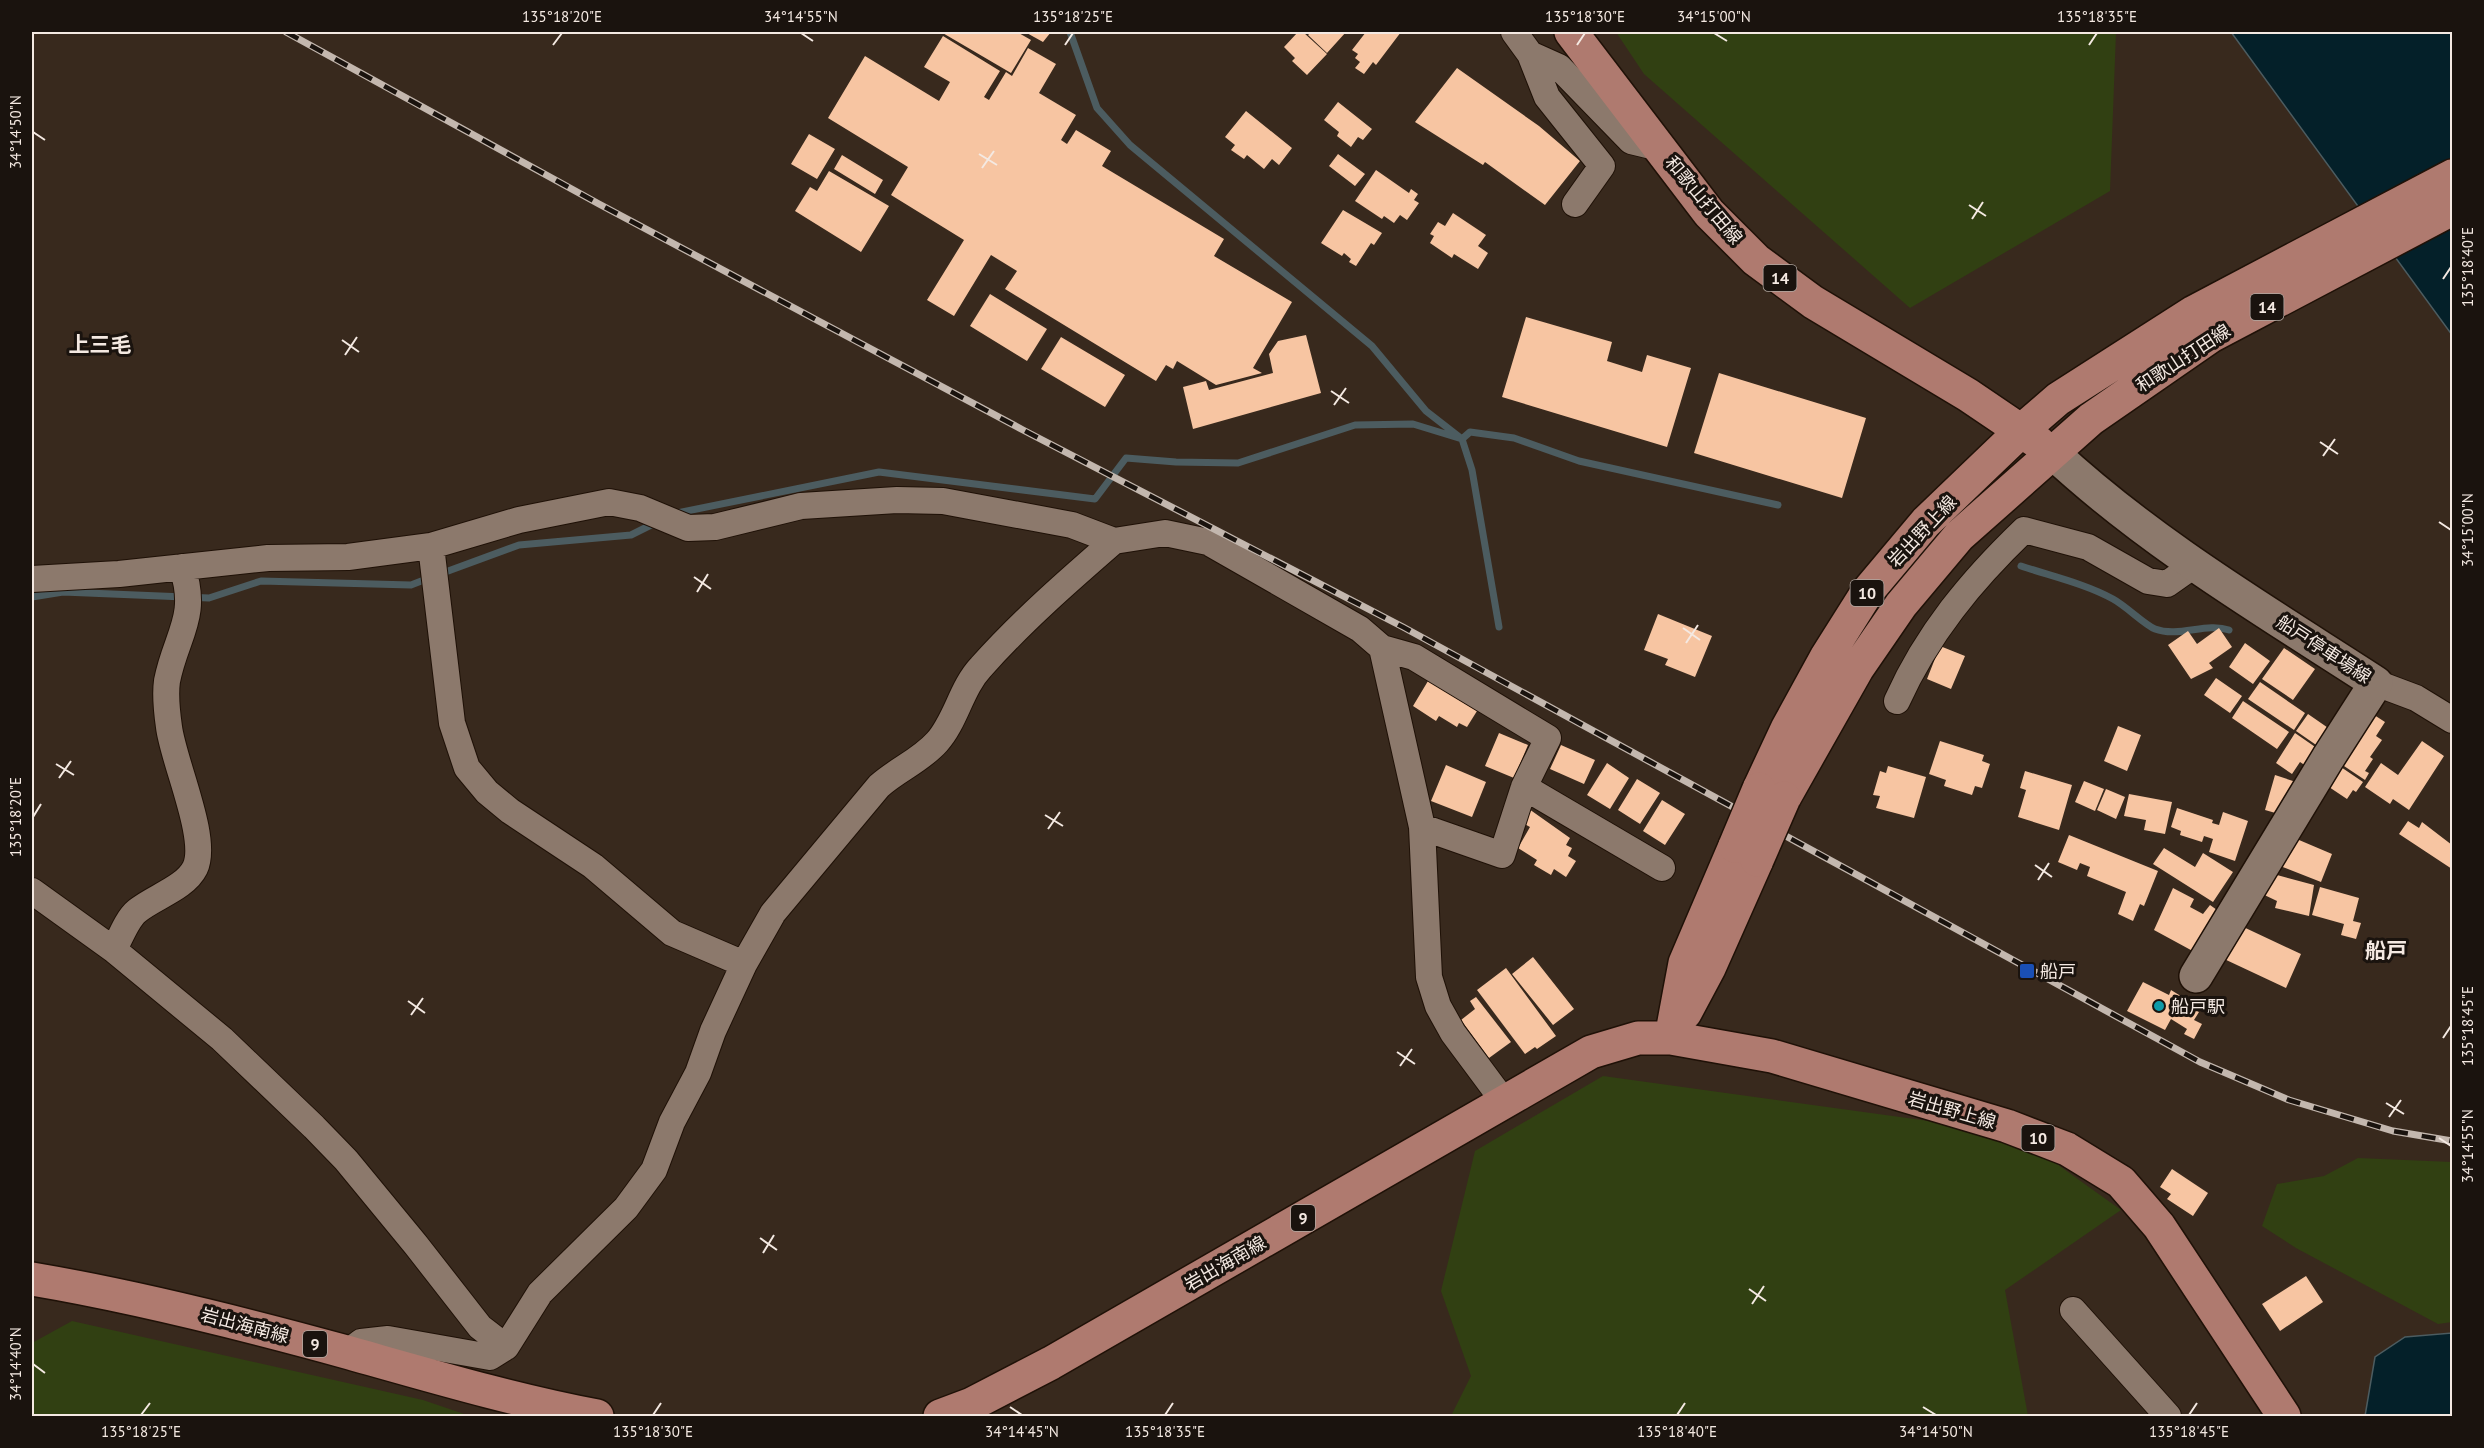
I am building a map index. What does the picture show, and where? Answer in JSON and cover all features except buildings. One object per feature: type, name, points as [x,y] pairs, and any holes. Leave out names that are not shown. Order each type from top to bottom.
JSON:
[{"type":"main road","name":"和歌山打田線","points":[[1571,32],[1710,213],[1756,260],[1813,302],[1968,395],[2053,453],[2091,419],[2211,336],[2452,209]]},
{"type":"main road","name":"和歌山打田線","points":[[2021,431],[2058,399],[2194,312],[2452,176]]},
{"type":"main road","name":"岩出野上線","points":[[2021,431],[1926,522],[1868,591],[1827,656],[1787,729],[1771,794],[1746,853],[1709,968],[1671,1038],[1772,1056],[2007,1126],[2067,1149],[2121,1182],[2159,1226],[2284,1416]]},
{"type":"main road","name":"岩出野上線","points":[[1771,794],[1901,605],[1959,536],[2053,453]]},
{"type":"main road","name":"船戸停車場線","points":[[2053,453],[2095,492],[2194,565],[2376,683],[2196,976]]},
{"type":"main road","name":"岩出海南線","points":[[940,1416],[972,1404],[1051,1363],[1591,1052],[1638,1038],[1671,1038]]},
{"type":"main road","name":"岩出海南線","points":[[32,1279],[107,1291],[348,1352],[528,1403],[597,1416]]},
{"type":"street","points":[[1514,32],[1530,54],[1547,97],[1602,166],[1575,204]]},
{"type":"street","points":[[1530,54],[1559,67],[1631,141],[1660,148]]},
{"type":"street","points":[[32,579],[268,558],[348,557],[431,546],[519,520],[609,502],[640,508],[688,528],[715,527],[801,506],[944,501],[1072,525],[1114,541],[1165,533],[1208,542],[1360,629],[1382,648],[1414,657],[1548,738],[1524,787],[1502,855],[1422,827]]},
{"type":"street","points":[[1897,701],[1907,679],[1947,612],[2024,530],[2088,548],[2148,581],[2167,584],[2194,565]]},
{"type":"street","points":[[348,1352],[361,1342],[388,1340],[490,1357],[506,1347],[540,1293],[626,1208],[654,1170],[672,1122],[698,1072],[713,1031],[744,964],[773,913],[879,786],[894,772],[917,762],[939,741],[978,669],[1056,592],[1114,541]]},
{"type":"street","points":[[431,546],[452,723],[467,768],[487,792],[510,811],[593,866],[672,933],[744,964]]},
{"type":"street","points":[[114,950],[135,912],[177,886],[195,868],[199,848],[195,824],[181,781],[169,728],[167,683],[190,610],[182,567]]},
{"type":"street","points":[[1382,648],[1422,827],[1429,977],[1438,1006],[1453,1032],[1505,1103]]},
{"type":"street","points":[[2376,683],[2416,698],[2452,720]]},
{"type":"street","points":[[1524,787],[1662,868]]},
{"type":"street","points":[[32,891],[114,950],[222,1040],[314,1127],[402,1228],[480,1327],[506,1347]]},
{"type":"street","points":[[2073,1310],[2168,1416]]},
{"type":"green space","points":[[1616,32],[2116,32],[2110,191],[1910,308],[1644,74]]},
{"type":"green space","points":[[1603,1076],[1958,1125],[2040,1152],[2121,1210],[2005,1290],[2028,1416],[1451,1416],[1471,1376],[1441,1291],[1475,1151]]},
{"type":"green space","points":[[2358,1158],[2452,1162],[2452,1322],[2438,1324],[2296,1248],[2262,1226],[2277,1184],[2324,1176]]},
{"type":"green space","points":[[72,1321],[423,1400],[470,1416],[32,1416],[32,1343]]},
{"type":"water","points":[[2231,32],[2452,32],[2452,335]]},
{"type":"water","points":[[2452,1333],[2452,1416],[2365,1416],[2375,1357],[2405,1337]]},
{"type":"waterway","points":[[1070,32],[1097,108],[1130,145],[1372,346],[1426,411],[1462,439],[1472,470],[1499,627]]},
{"type":"waterway","points":[[672,514],[879,472],[1095,499],[1126,458],[1238,463],[1355,425],[1413,424],[1462,439]]},
{"type":"waterway","points":[[1462,439],[1470,432],[1514,438],[1579,461],[1778,505]]},
{"type":"waterway","points":[[440,574],[519,545],[631,535],[657,522]]},
{"type":"waterway","points":[[2021,566],[2103,594],[2155,629],[2173,632],[2211,628],[2229,630]]},
{"type":"waterway","points":[[32,597],[63,592],[209,598],[261,581],[411,585],[429,578]]},
{"type":"railway","points":[[286,32],[599,204],[1023,430],[1403,627],[2200,1062],[2289,1100],[2393,1131],[2452,1141]]},
{"type":"place","name":"船戸","points":[[2027,971]]},
{"type":"place","name":"船戸駅","points":[[2159,1006]]},
{"type":"district","name":"上三毛","points":[[100,344]]},
{"type":"district","name":"船戸","points":[[2386,950]]}]
